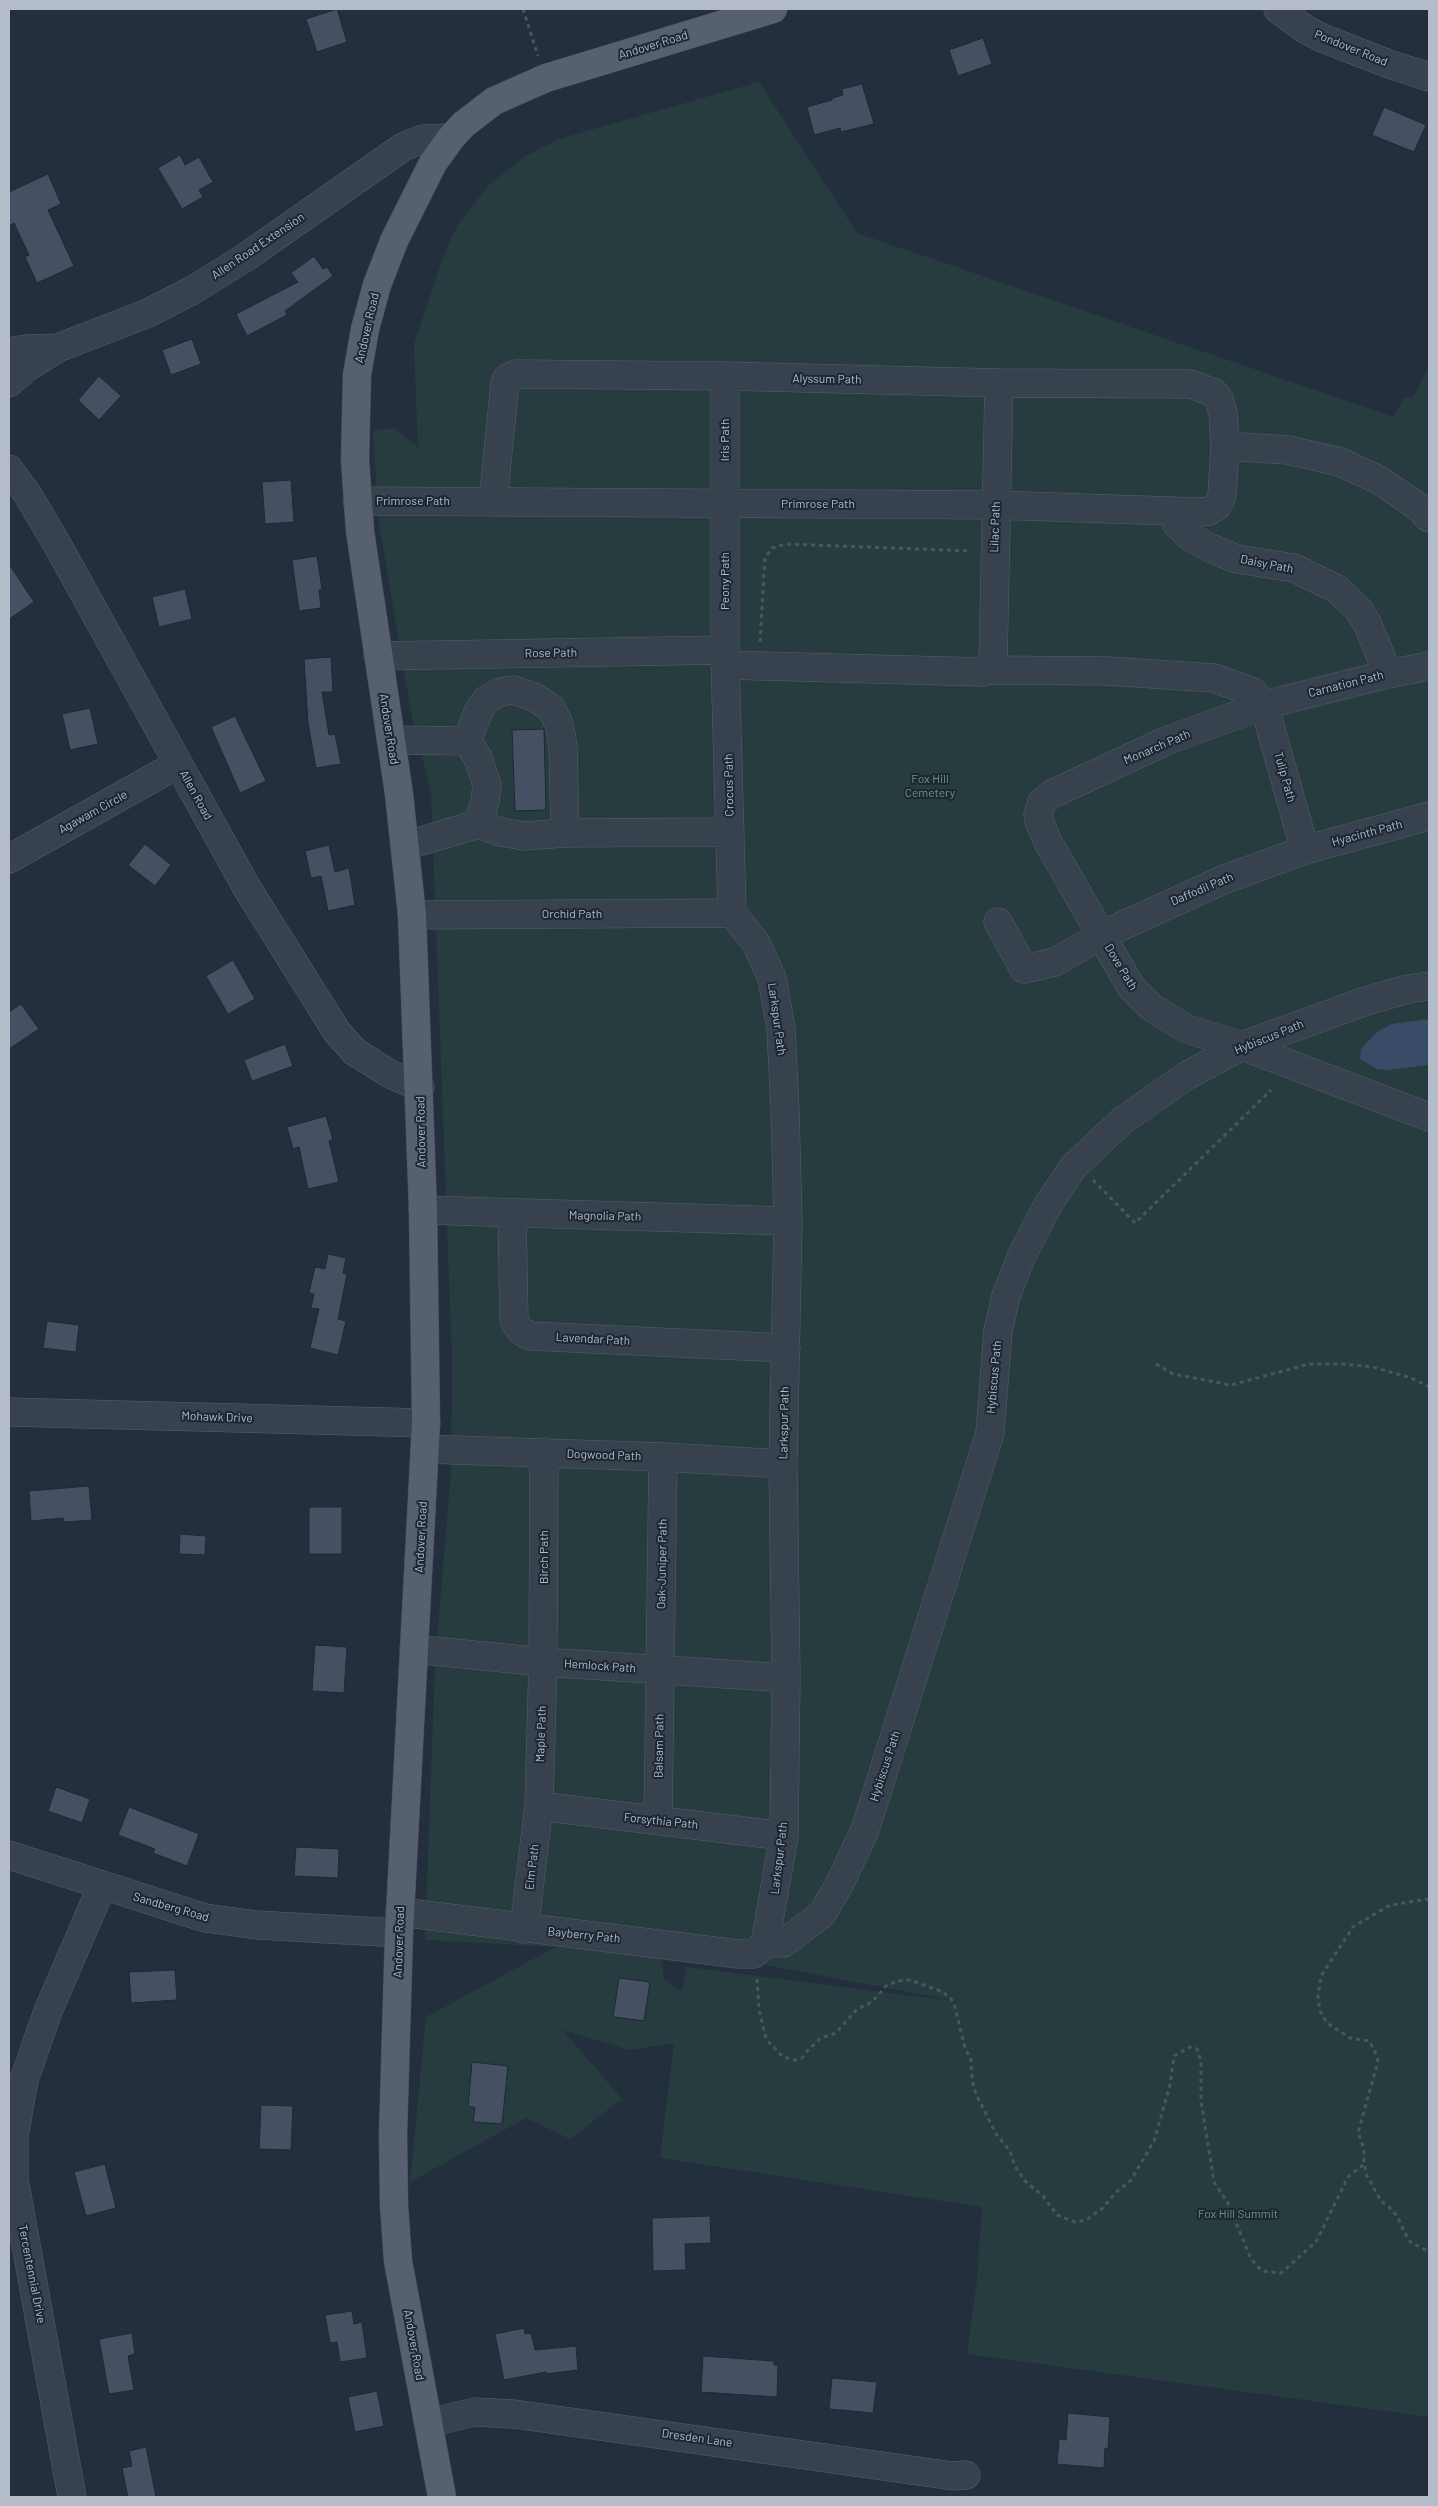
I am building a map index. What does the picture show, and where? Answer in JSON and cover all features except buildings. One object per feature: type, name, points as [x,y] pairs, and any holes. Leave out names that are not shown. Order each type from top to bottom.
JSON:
[{"type":"main road","name":"Andover Road","points":[[442,2497],[398,2260],[394,2206],[393,2135],[399,1922],[425,1436],[423,1210],[420,1087],[412,915],[391,740],[357,500],[356,375],[365,329],[377,285],[398,233],[430,169],[451,138],[494,101],[546,78],[773,9]]},
{"type":"street","name":"Pondover Road","points":[[1278,9],[1305,29],[1322,38],[1429,77]]},
{"type":"street","name":"Allen Road Extension","points":[[9,384],[26,368],[58,348],[148,314],[193,290],[246,257],[403,147],[423,139],[451,138]]},
{"type":"street","name":"Allen Road Extension","points":[[9,352],[26,348],[58,348]]},
{"type":"street","name":"Alyssum Path","points":[[493,501],[505,383],[511,375],[724,376],[999,383],[1182,384],[1201,386],[1214,393],[1219,399],[1223,413],[1224,446]]},
{"type":"street","name":"Iris Path","points":[[724,376],[725,504]]},
{"type":"street","name":"Lilac Path","points":[[990,670],[993,664],[999,383]]},
{"type":"street","name":"Primrose Path","points":[[357,500],[995,506],[1209,511],[1217,506],[1222,496],[1224,446]]},
{"type":"street","points":[[1224,446],[1288,450],[1340,462],[1379,480],[1420,508],[1429,518]]},
{"type":"street","name":"Allen Road","points":[[9,469],[28,495],[58,546],[247,888],[337,1032],[355,1052],[390,1074],[420,1087]]},
{"type":"street","name":"Peony Path","points":[[725,504],[725,657]]},
{"type":"street","name":"Daisy Path","points":[[1172,511],[1177,524],[1189,536],[1210,548],[1237,559],[1294,568],[1337,589],[1359,610],[1368,625],[1388,674]]},
{"type":"street","name":"Rose Path","points":[[378,656],[725,657]]},
{"type":"street","points":[[725,657],[759,665],[984,672],[990,670],[1107,671],[1214,678],[1253,692],[1264,705]]},
{"type":"street","name":"Crocus Path","points":[[725,657],[732,913]]},
{"type":"street","name":"Carnation Path","points":[[1264,705],[1388,674],[1429,666]]},
{"type":"street","points":[[467,741],[479,710],[486,700],[500,692],[513,690],[534,697],[551,708],[559,724],[563,746],[565,833]]},
{"type":"street","name":"Monarch Path","points":[[1052,794],[1166,741],[1264,705]]},
{"type":"street","name":"Tulip Path","points":[[1264,705],[1305,850]]},
{"type":"street","points":[[391,740],[467,741]]},
{"type":"street","points":[[467,741],[478,758],[487,785],[485,802],[478,824]]},
{"type":"street","name":"Agawam Circle","points":[[9,859],[178,764]]},
{"type":"street","name":"Dove Path","points":[[1052,794],[1042,802],[1039,821],[1048,842],[1131,987],[1151,1007],[1187,1029],[1242,1046],[1429,1117]]},
{"type":"street","name":"Hyacinth Path","points":[[1305,850],[1429,816]]},
{"type":"street","points":[[405,846],[478,824],[501,832],[524,836],[565,833],[730,832]]},
{"type":"street","name":"Daffodil Path","points":[[998,922],[1024,970],[1055,962],[1102,935],[1225,879],[1305,850]]},
{"type":"street","name":"Orchid Path","points":[[412,915],[732,913]]},
{"type":"street","name":"Larkspur Path","points":[[732,913],[756,943],[772,978],[779,1020],[785,1110],[788,1220],[783,1464],[786,1678],[784,1836],[759,1949]]},
{"type":"street","name":"Hybiscus Path","points":[[759,1949],[784,1943],[822,1914],[839,1885],[864,1830],[990,1433],[998,1331],[1006,1296],[1022,1254],[1048,1203],[1077,1164],[1122,1121],[1186,1076],[1242,1046],[1366,1001],[1408,989],[1429,986]]},
{"type":"street","name":"Magnolia Path","points":[[423,1210],[512,1214],[788,1220]]},
{"type":"street","name":"Lavendar Path","points":[[512,1214],[514,1321],[521,1331],[530,1336],[786,1348]]},
{"type":"street","name":"Mohawk Drive","points":[[9,1412],[425,1436]]},
{"type":"street","name":"Dogwood Path","points":[[425,1436],[544,1452],[783,1464]]},
{"type":"street","name":"Birch Path","points":[[543,1662],[544,1452]]},
{"type":"street","name":"Oak-Juniper Path","points":[[661,1671],[663,1457]]},
{"type":"street","name":"Hemlock Path","points":[[414,1648],[543,1662],[786,1678]]},
{"type":"street","name":"Maple Path","points":[[539,1806],[543,1662]]},
{"type":"street","name":"Balsam Path","points":[[658,1820],[661,1671]]},
{"type":"street","name":"Forsythia Path","points":[[539,1806],[784,1836]]},
{"type":"street","name":"Elm Path","points":[[524,1929],[539,1806]]},
{"type":"street","name":"Sandberg Road","points":[[9,1855],[205,1918],[257,1925],[399,1922]]},
{"type":"street","name":"Tercentennial Drive","points":[[72,2497],[17,2235],[14,2137],[24,2080],[48,2011],[102,1886]]},
{"type":"street","name":"Bayberry Path","points":[[399,1922],[524,1929],[759,1949]]},
{"type":"street","name":"Dresden Lane","points":[[428,2423],[475,2412],[514,2414],[953,2476],[966,2475]]},
{"type":"path","points":[[523,9],[546,78]]},
{"type":"path","points":[[759,665],[765,558],[772,548],[786,544],[994,552]]},
{"type":"path","points":[[1077,1164],[1135,1223],[1271,1090]]},
{"type":"path","points":[[1156,1364],[1173,1374],[1231,1385],[1309,1364],[1343,1364],[1373,1367],[1411,1378],[1429,1387]]},
{"type":"path","points":[[1429,1899],[1390,1905],[1353,1927],[1321,1976],[1318,1997],[1320,2011],[1327,2023],[1350,2038],[1369,2041],[1378,2061],[1358,2133],[1364,2149],[1364,2164],[1373,2191],[1396,2216],[1409,2241],[1429,2252]]},
{"type":"path","points":[[759,1949],[759,2010],[766,2039],[783,2056],[796,2060],[802,2058],[821,2038],[836,2033],[857,2009],[872,2002],[886,1986],[898,1981],[910,1980],[947,1996],[955,2007],[965,2048],[971,2060],[972,2080],[976,2094],[996,2134],[1010,2151],[1015,2166],[1025,2181],[1043,2196],[1057,2214],[1075,2222],[1086,2220],[1103,2208],[1114,2193],[1130,2180],[1154,2141],[1170,2085],[1174,2056],[1190,2047],[1197,2049],[1201,2061],[1202,2101],[1214,2182],[1228,2203],[1252,2259],[1262,2271],[1281,2273],[1316,2242],[1348,2177],[1364,2164]]},
{"type":"green space","name":"Fox Hill Cemetery","points":[[759,82],[857,233],[1394,417],[1404,397],[1412,398],[1429,368],[1429,2417],[967,2354],[977,2280],[982,2207],[660,2158],[674,2043],[629,2050],[563,2030],[622,2099],[570,2139],[526,2118],[410,2182],[426,2017],[555,1947],[425,1940],[435,1665],[451,1471],[452,1359],[431,791],[412,718],[379,524],[373,430],[395,428],[418,447],[414,344],[445,252],[458,224],[490,184],[525,156],[562,138]],"holes":[[[660,1954],[739,1960],[961,2002],[687,1967],[681,1991],[664,1979]]]},
{"type":"water","points":[[1429,1019],[1429,1065],[1387,1070],[1377,1069],[1360,1059],[1361,1049],[1377,1032],[1392,1024]]},
{"type":"park label","name":"Fox Hill Summit","points":[[1238,2214]]}]
